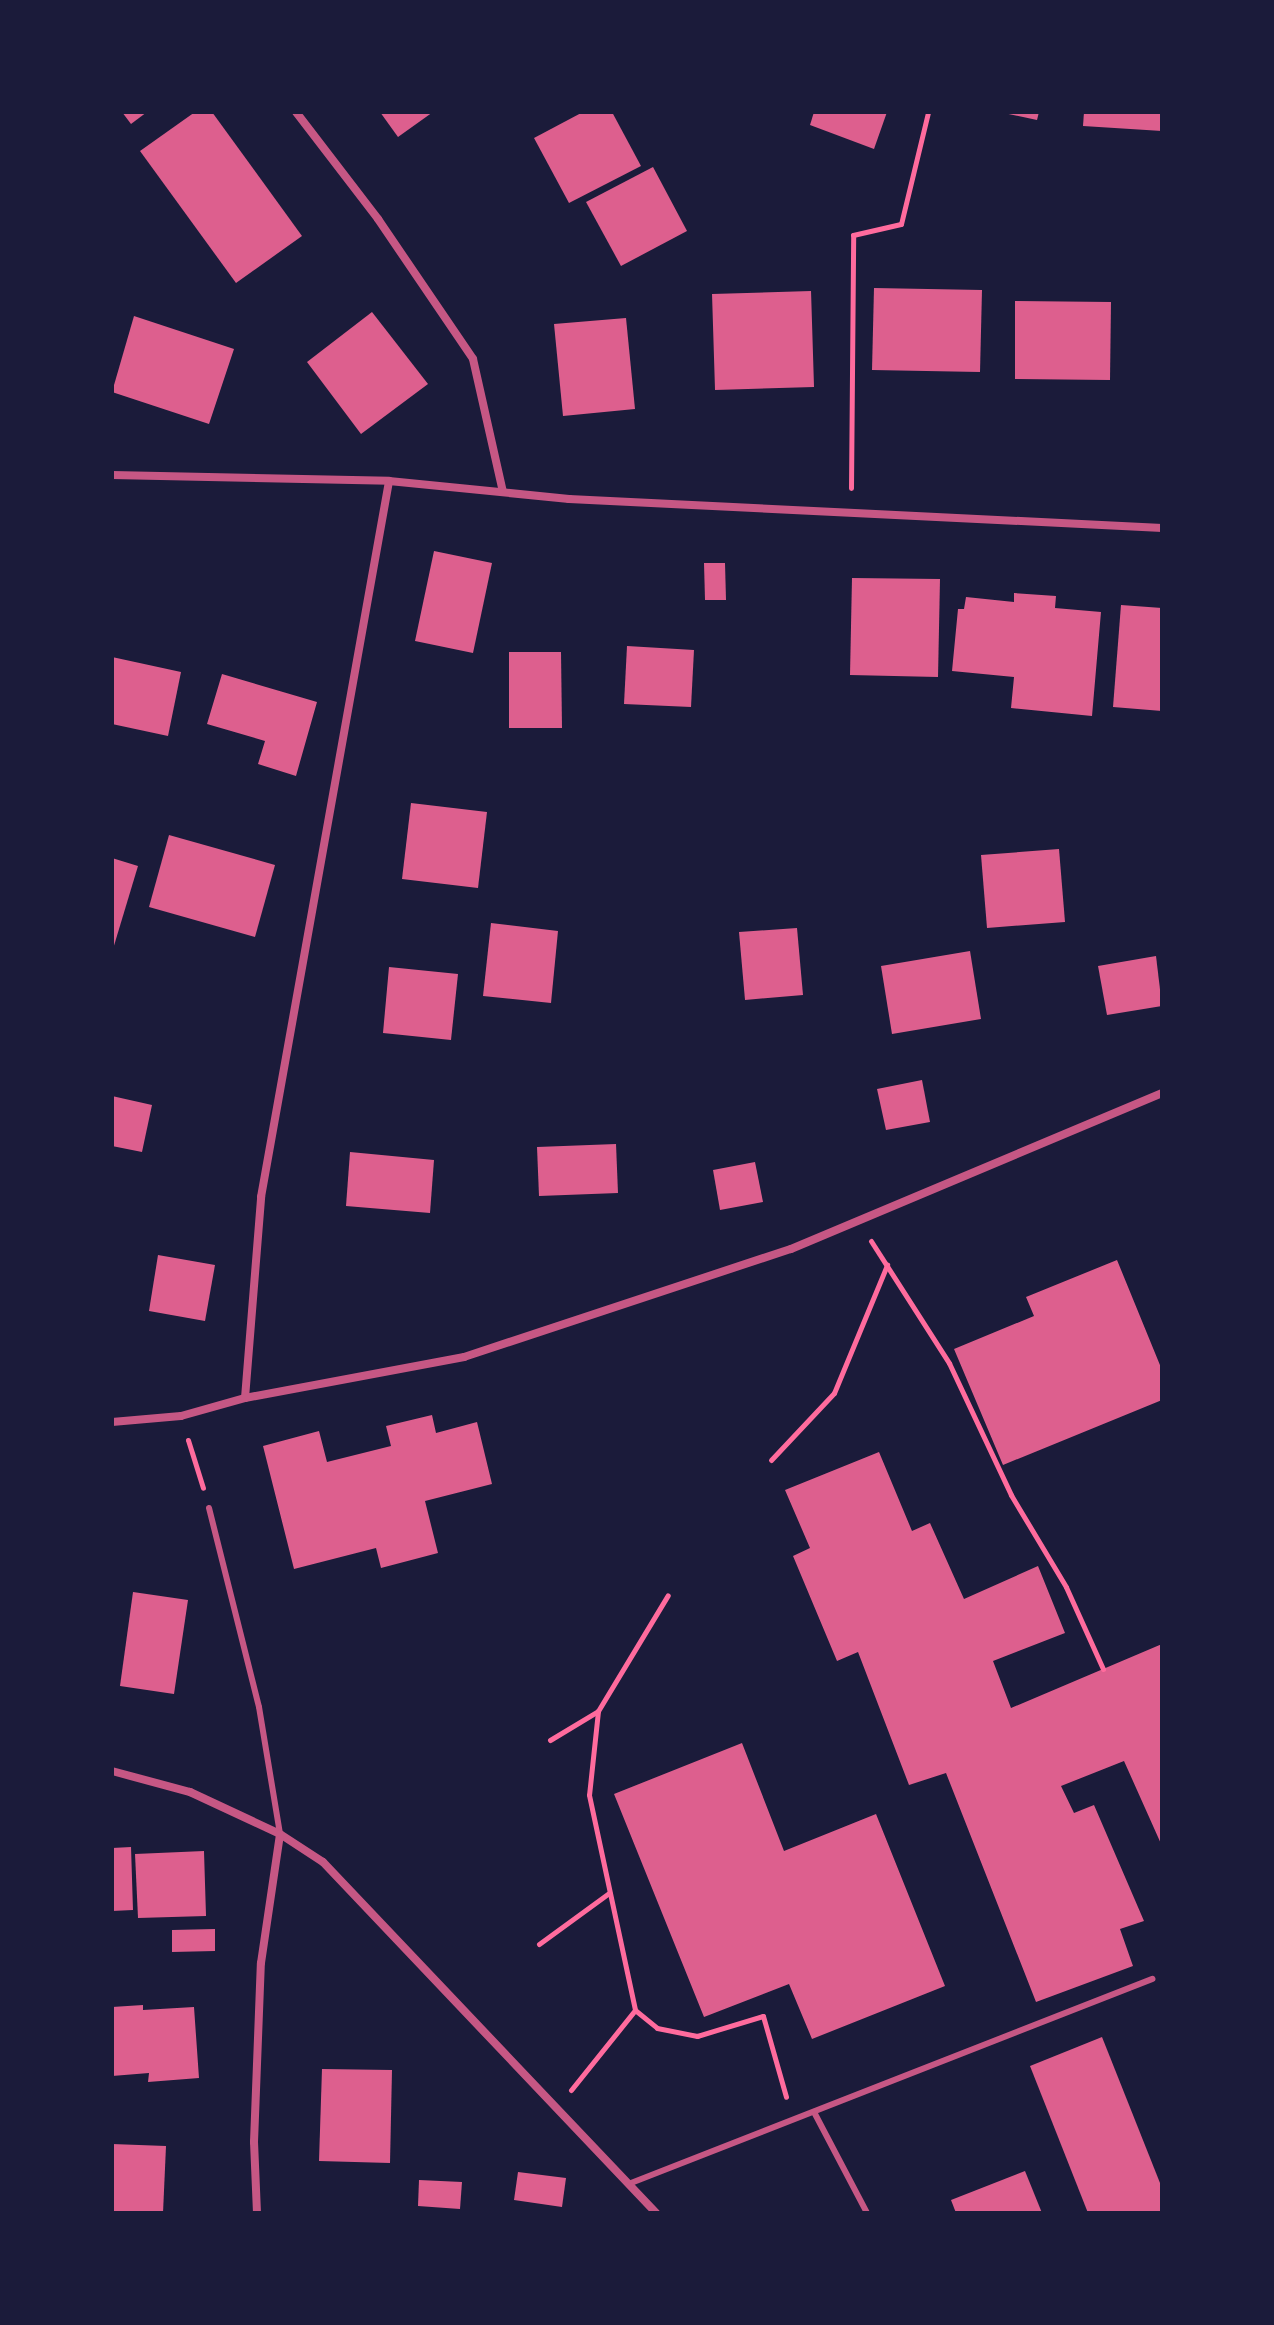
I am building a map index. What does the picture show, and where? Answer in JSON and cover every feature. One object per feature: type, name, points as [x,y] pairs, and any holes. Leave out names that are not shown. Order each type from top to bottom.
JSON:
[{"type":"street","points":[[296,112],[378,219],[473,359],[503,492]]},
{"type":"street","points":[[112,475],[389,481],[503,492],[1162,528]]},
{"type":"street","points":[[245,1398],[261,1197],[389,481]]},
{"type":"street","points":[[112,1422],[181,1416],[245,1398],[464,1357],[791,1249],[1162,1093]]},
{"type":"street","points":[[112,1771],[190,1792],[280,1834],[323,1862],[631,2183],[656,2213]]},
{"type":"street","points":[[257,2213],[254,2142],[261,1963],[280,1834]]},
{"type":"lane","points":[[209,1508],[259,1707],[280,1834]]},
{"type":"lane","points":[[631,2183],[1152,1979]]},
{"type":"lane","points":[[814,2112],[867,2213]]},
{"type":"path","points":[[851,513],[853,235],[901,224],[928,112]]},
{"type":"path","points":[[857,1220],[949,1363],[1011,1495],[1066,1587],[1103,1669]]},
{"type":"path","points":[[771,1460],[834,1393],[887,1265]]},
{"type":"path","points":[[181,1416],[209,1508]]},
{"type":"path","points":[[668,1595],[598,1711],[589,1795],[635,2010],[657,2028],[697,2036],[763,2016],[793,2121]]},
{"type":"path","points":[[550,1740],[598,1711]]},
{"type":"path","points":[[539,1944],[610,1893]]},
{"type":"path","points":[[555,2107],[635,2010]]},
{"type":"building","points":[[122,112],[147,112],[131,124]]},
{"type":"building","points":[[195,112],[212,112],[302,236],[236,283],[140,151]]},
{"type":"building","points":[[380,112],[433,112],[398,137]]},
{"type":"building","points":[[583,112],[612,112],[641,166],[569,203],[534,138]]},
{"type":"building","points":[[814,112],[887,112],[874,149],[810,125]]},
{"type":"building","points":[[999,112],[1039,112],[1037,120]]},
{"type":"building","points":[[1084,112],[1162,112],[1162,131],[1083,126]]},
{"type":"building","points":[[653,167],[687,231],[621,266],[586,202]]},
{"type":"building","points":[[874,288],[982,290],[980,372],[872,370]]},
{"type":"building","points":[[811,291],[814,387],[715,390],[712,294]]},
{"type":"building","points":[[1015,301],[1111,302],[1110,380],[1015,379]]},
{"type":"building","points":[[372,312],[428,384],[361,434],[307,362]]},
{"type":"building","points":[[134,316],[234,349],[209,424],[112,392]]},
{"type":"building","points":[[626,318],[635,409],[563,416],[554,324]]},
{"type":"building","points":[[434,551],[492,563],[473,653],[415,641]]},
{"type":"building","points":[[704,563],[725,563],[726,600],[705,600]]},
{"type":"building","points":[[852,578],[940,579],[938,677],[850,675]]},
{"type":"building","points":[[1014,593],[1056,596],[1055,608],[1101,612],[1092,716],[1011,708],[1014,677],[952,671],[958,609],[964,609],[966,597],[1014,602]]},
{"type":"building","points":[[1121,605],[1162,608],[1162,711],[1113,707]]},
{"type":"building","points":[[627,646],[694,650],[691,707],[624,704]]},
{"type":"building","points":[[509,652],[561,652],[562,728],[509,728]]},
{"type":"building","points":[[112,657],[181,672],[168,736],[112,724]]},
{"type":"building","points":[[222,674],[317,702],[296,776],[258,764],[265,741],[207,724]]},
{"type":"building","points":[[411,803],[487,812],[478,888],[402,879]]},
{"type":"building","points":[[169,835],[275,865],[255,937],[149,907]]},
{"type":"building","points":[[1059,849],[1065,922],[987,928],[981,855]]},
{"type":"building","points":[[112,858],[138,866],[113,949],[112,949]]},
{"type":"building","points":[[491,923],[558,931],[551,1003],[483,996]]},
{"type":"building","points":[[797,928],[803,995],[745,1000],[739,932]]},
{"type":"building","points":[[970,951],[981,1019],[892,1034],[881,966]]},
{"type":"building","points":[[1156,956],[1162,1006],[1107,1015],[1098,966]]},
{"type":"building","points":[[389,967],[458,974],[451,1040],[383,1033]]},
{"type":"building","points":[[922,1080],[930,1122],[886,1130],[877,1089]]},
{"type":"building","points":[[112,1096],[152,1105],[142,1152],[112,1146]]},
{"type":"building","points":[[616,1144],[618,1193],[539,1196],[537,1147]]},
{"type":"building","points":[[350,1152],[434,1160],[430,1213],[346,1206]]},
{"type":"building","points":[[755,1162],[763,1202],[720,1210],[713,1170]]},
{"type":"building","points":[[158,1255],[215,1265],[205,1321],[149,1311]]},
{"type":"building","points":[[1117,1260],[1162,1370],[1162,1400],[1003,1465],[954,1349],[1034,1316],[1026,1297]]},
{"type":"building","points":[[432,1415],[436,1433],[477,1422],[492,1484],[425,1501],[438,1553],[381,1568],[376,1548],[294,1569],[263,1446],[319,1431],[327,1462],[391,1446],[386,1426]]},
{"type":"building","points":[[879,1452],[912,1531],[930,1523],[964,1599],[1038,1566],[1065,1633],[993,1661],[1011,1708],[1162,1644],[1162,1846],[1124,1761],[1061,1786],[1074,1813],[1094,1805],[1144,1921],[1120,1929],[1133,1966],[1036,2002],[946,1773],[909,1785],[858,1652],[837,1661],[793,1556],[810,1548],[785,1490]]},
{"type":"building","points":[[133,1592],[188,1600],[174,1694],[120,1686]]},
{"type":"building","points":[[742,1743],[784,1851],[876,1814],[945,1986],[812,2039],[789,1984],[704,2017],[614,1794]]},
{"type":"building","points":[[131,1847],[133,1910],[112,1911],[112,1848]]},
{"type":"building","points":[[204,1851],[206,1916],[138,1918],[135,1854]]},
{"type":"building","points":[[215,1929],[215,1951],[172,1952],[172,1930]]},
{"type":"building","points":[[143,2005],[143,2010],[194,2007],[199,2078],[148,2082],[149,2073],[112,2076],[112,2007]]},
{"type":"building","points":[[1102,2037],[1162,2188],[1162,2213],[1088,2213],[1030,2066]]},
{"type":"building","points":[[322,2069],[392,2070],[390,2163],[319,2161]]},
{"type":"building","points":[[112,2144],[166,2146],[163,2213],[112,2213]]},
{"type":"building","points":[[1025,2171],[1042,2213],[956,2213],[951,2200]]},
{"type":"building","points":[[518,2172],[566,2178],[562,2207],[514,2200]]},
{"type":"building","points":[[419,2180],[462,2182],[460,2209],[418,2206]]}]
